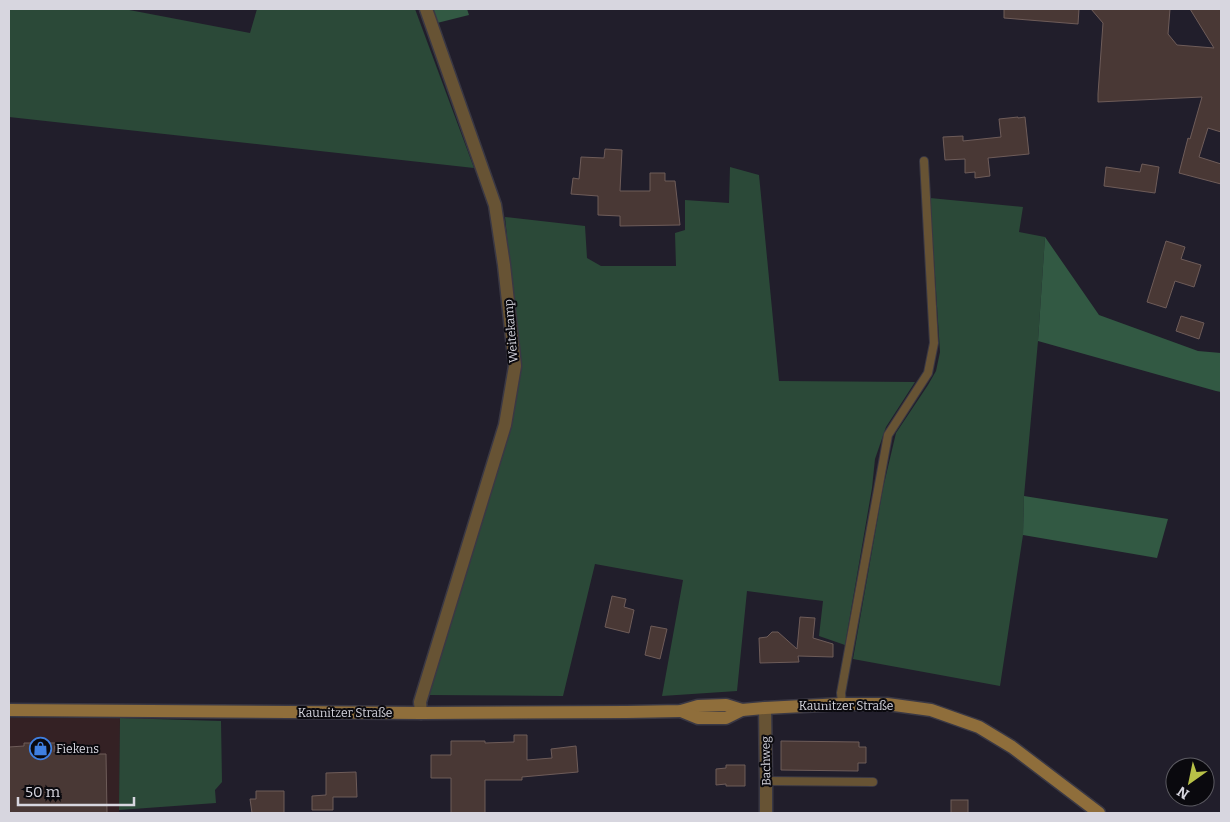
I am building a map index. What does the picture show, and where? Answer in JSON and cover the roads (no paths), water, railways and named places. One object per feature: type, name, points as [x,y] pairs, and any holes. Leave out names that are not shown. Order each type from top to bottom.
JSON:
[{"type":"street","name":"Weitekamp","points":[[421,713],[420,702],[505,425],[516,366],[495,205],[426,9]]},
{"type":"street","name":"Kaunitzer Straße","points":[[9,710],[421,713],[681,711],[698,706],[726,705],[742,710],[842,704],[887,704],[931,710],[978,727],[1012,747],[1099,813]]},
{"type":"street","name":"Bachweg","points":[[765,708],[766,813]]},
{"type":"lane","points":[[842,704],[841,693],[888,435],[928,373],[934,343],[924,161]]},
{"type":"lane","points":[[766,781],[873,782]]},
{"type":"place","name":"Fiekens","points":[[40,749]]}]
